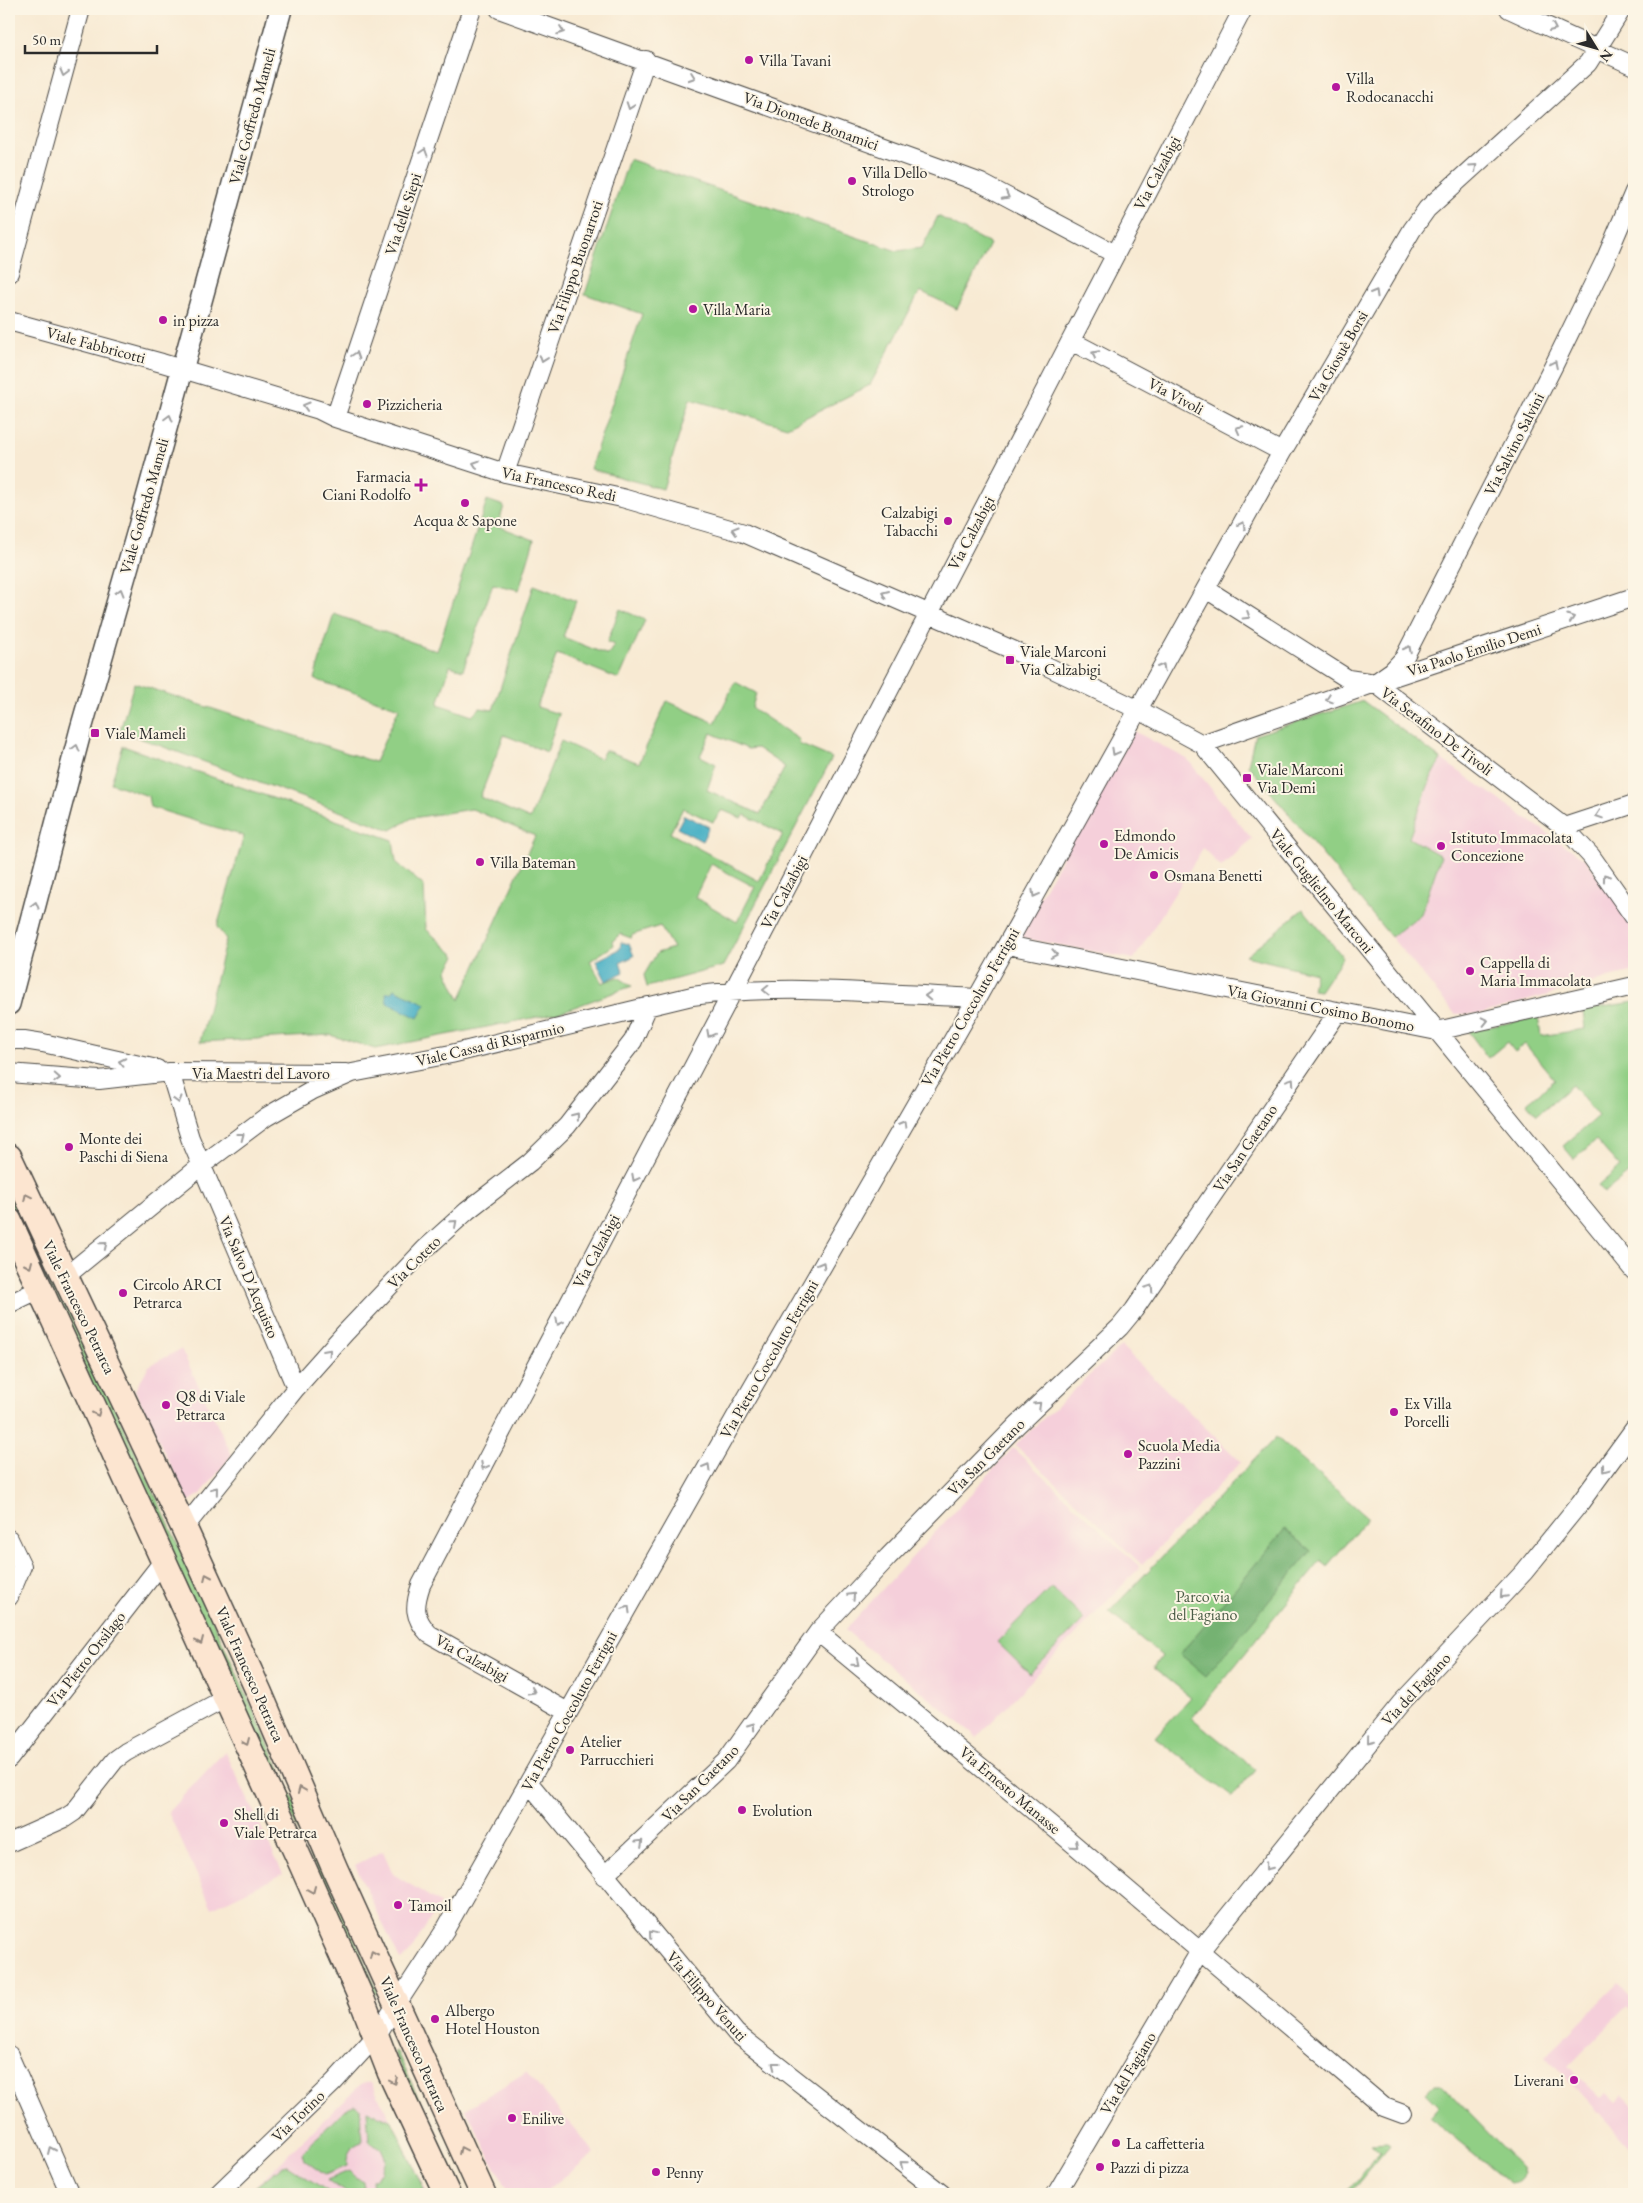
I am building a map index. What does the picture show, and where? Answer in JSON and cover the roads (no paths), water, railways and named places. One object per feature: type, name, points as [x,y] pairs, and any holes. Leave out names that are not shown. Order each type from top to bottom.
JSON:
[{"type":"main road","name":"Viale Francesco Petrarca","points":[[9,1157],[259,1692],[335,1869],[483,2194]]},
{"type":"main road","name":"Viale Francesco Petrarca","points":[[9,1221],[164,1560],[376,2036],[390,2072],[447,2194]]},
{"type":"street","points":[[9,272],[81,9]]},
{"type":"street","name":"Viale Goffredo Mameli","points":[[9,1004],[81,730],[281,9]]},
{"type":"street","name":"Via delle Siepi","points":[[335,418],[472,9]]},
{"type":"street","name":"Via Diomede Bonamici","points":[[498,9],[646,60],[981,183],[1115,254]]},
{"type":"street","name":"Via Calzabigi","points":[[568,1712],[429,1634],[420,1625],[416,1612],[416,1600],[425,1577],[733,991],[1243,9]]},
{"type":"street","points":[[1508,9],[1598,48],[1634,66]]},
{"type":"street","name":"Via Giosuè Borsi","points":[[1138,710],[1282,452],[1412,230],[1427,209],[1588,63],[1622,9]]},
{"type":"street","name":"Via Filippo Buonarroti","points":[[505,474],[646,60]]},
{"type":"street","name":"Via Salvino Salvini","points":[[1375,683],[1392,671],[1404,658],[1553,368],[1606,258],[1634,192]]},
{"type":"street","name":"Viale Fabbricotti","points":[[9,321],[182,370]]},
{"type":"street","name":"Via Vivoli","points":[[1071,341],[1282,452]]},
{"type":"street","name":"Via Francesco Redi","points":[[182,370],[318,410],[335,418],[505,474],[622,498],[744,533],[929,614]]},
{"type":"street","name":"Via Serafino De Tivoli","points":[[1206,590],[1348,679],[1375,683],[1564,827],[1591,856],[1634,917]]},
{"type":"street","name":"Via Paolo Emilio Demi","points":[[1202,744],[1375,683],[1634,597]]},
{"type":"street","name":"Viale Guglielmo Marconi","points":[[929,614],[1014,651],[1138,710],[1202,744],[1634,1271]]},
{"type":"street","name":"Via Pietro Coccoluto Ferrigni","points":[[376,2036],[445,1930],[977,998],[1138,710]]},
{"type":"street","points":[[1564,827],[1634,804]]},
{"type":"street","name":"Via Giovanni Cosimo Bonomo","points":[[1006,945],[1437,1031],[1634,986]]},
{"type":"street","name":"Viale Cassa di Risparmio","points":[[66,1276],[202,1165],[283,1106],[352,1073],[451,1054],[692,996],[733,991],[770,989],[977,998]]},
{"type":"street","name":"Via Coteto","points":[[184,1528],[296,1388],[345,1333],[425,1250],[466,1211],[530,1162],[567,1126],[633,1041],[648,1006]]},
{"type":"street","name":"Via San Gaetano","points":[[604,1876],[726,1761],[818,1632],[888,1556],[1017,1425],[1120,1327],[1134,1310],[1338,1012]]},
{"type":"street","name":"Via Maestri del Lavoro","points":[[9,1040],[24,1040],[170,1072]]},
{"type":"street","name":"Via Maestri del Lavoro","points":[[9,1073],[99,1080],[170,1072],[352,1073]]},
{"type":"street","name":"Via Salvo D'Acquisto","points":[[170,1072],[186,1128],[296,1388]]},
{"type":"street","points":[[9,1304],[40,1289]]},
{"type":"street","name":"Via del Fagiano","points":[[1056,2194],[1200,1951],[1401,1703],[1524,1572],[1580,1503],[1634,1429]]},
{"type":"street","points":[[9,1539],[22,1566],[9,1597]]},
{"type":"street","name":"Via Pietro Orsilago","points":[[9,1759],[164,1560]]},
{"type":"street","name":"Via Ernesto Manasse","points":[[818,1632],[1200,1951]]},
{"type":"street","points":[[9,1843],[66,1818],[74,1812],[115,1760],[126,1752],[226,1698]]},
{"type":"street","name":"Via Filippo Venuti","points":[[528,1783],[736,2033],[942,2194]]},
{"type":"street","points":[[1200,1951],[1384,2106],[1403,2114]]},
{"type":"street","name":"Via Torino","points":[[218,2194],[334,2082],[376,2036]]},
{"type":"street","points":[[9,2055],[70,2194]]},
{"type":"water","points":[[684,815],[709,827],[702,841],[677,828]]},
{"type":"water","points":[[621,942],[629,944],[634,956],[620,963],[624,972],[606,981],[596,961],[620,949]]},
{"type":"water","points":[[394,989],[426,1004],[418,1018],[387,1003],[386,993],[392,992]]},
{"type":"place","name":"Villa Tavani","points":[[749,60]]},
{"type":"place","name":"Villa Rodocanacchi","points":[[1336,87]]},
{"type":"place","name":"Villa Dello Strologo","points":[[852,181]]},
{"type":"place","name":"Villa Maria","points":[[693,309]]},
{"type":"place","name":"in pizza","points":[[163,320]]},
{"type":"place","name":"Pizzicheria","points":[[367,404]]},
{"type":"place","name":"Farmacia Ciani Rodolfo","points":[[421,485]]},
{"type":"place","name":"Acqua & Sapone","points":[[465,503]]},
{"type":"place","name":"Calzabigi Tabacchi","points":[[948,521]]},
{"type":"place","name":"Viale Marconi Via Calzabigi","points":[[1010,660]]},
{"type":"place","name":"Viale Mameli","points":[[95,733]]},
{"type":"place","name":"Viale Marconi Via Demi","points":[[1247,778]]},
{"type":"place","name":"Edmondo De Amicis","points":[[1104,844]]},
{"type":"place","name":"Istituto Immacolata Concezione","points":[[1441,846]]},
{"type":"place","name":"Villa Bateman","points":[[480,862]]},
{"type":"place","name":"Osmana Benetti","points":[[1154,875]]},
{"type":"place","name":"Cappella di Maria Immacolata","points":[[1470,971]]},
{"type":"place","name":"Monte dei Paschi di Siena","points":[[69,1147]]},
{"type":"place","name":"Circolo ARCI Petrarca","points":[[123,1293]]},
{"type":"place","name":"Q8 di Viale Petrarca","points":[[166,1405]]},
{"type":"place","name":"Ex Villa Porcelli","points":[[1394,1412]]},
{"type":"place","name":"Scuola Media Pazzini","points":[[1128,1454]]},
{"type":"place","name":"Atelier Parrucchieri","points":[[570,1750]]},
{"type":"place","name":"Evolution","points":[[742,1810]]},
{"type":"place","name":"Shell di Viale Petrarca","points":[[224,1823]]},
{"type":"place","name":"Tamoil","points":[[398,1905]]},
{"type":"place","name":"Albergo Hotel Houston","points":[[435,2019]]},
{"type":"place","name":"Liverani","points":[[1574,2080]]},
{"type":"place","name":"Enilive","points":[[512,2118]]},
{"type":"place","name":"La caffetteria","points":[[1116,2143]]},
{"type":"place","name":"Pazzi di pizza","points":[[1100,2167]]},
{"type":"place","name":"Penny","points":[[656,2172]]},
{"type":"park label","name":"Parco via del Fagiano","points":[[1203,1605]]}]
